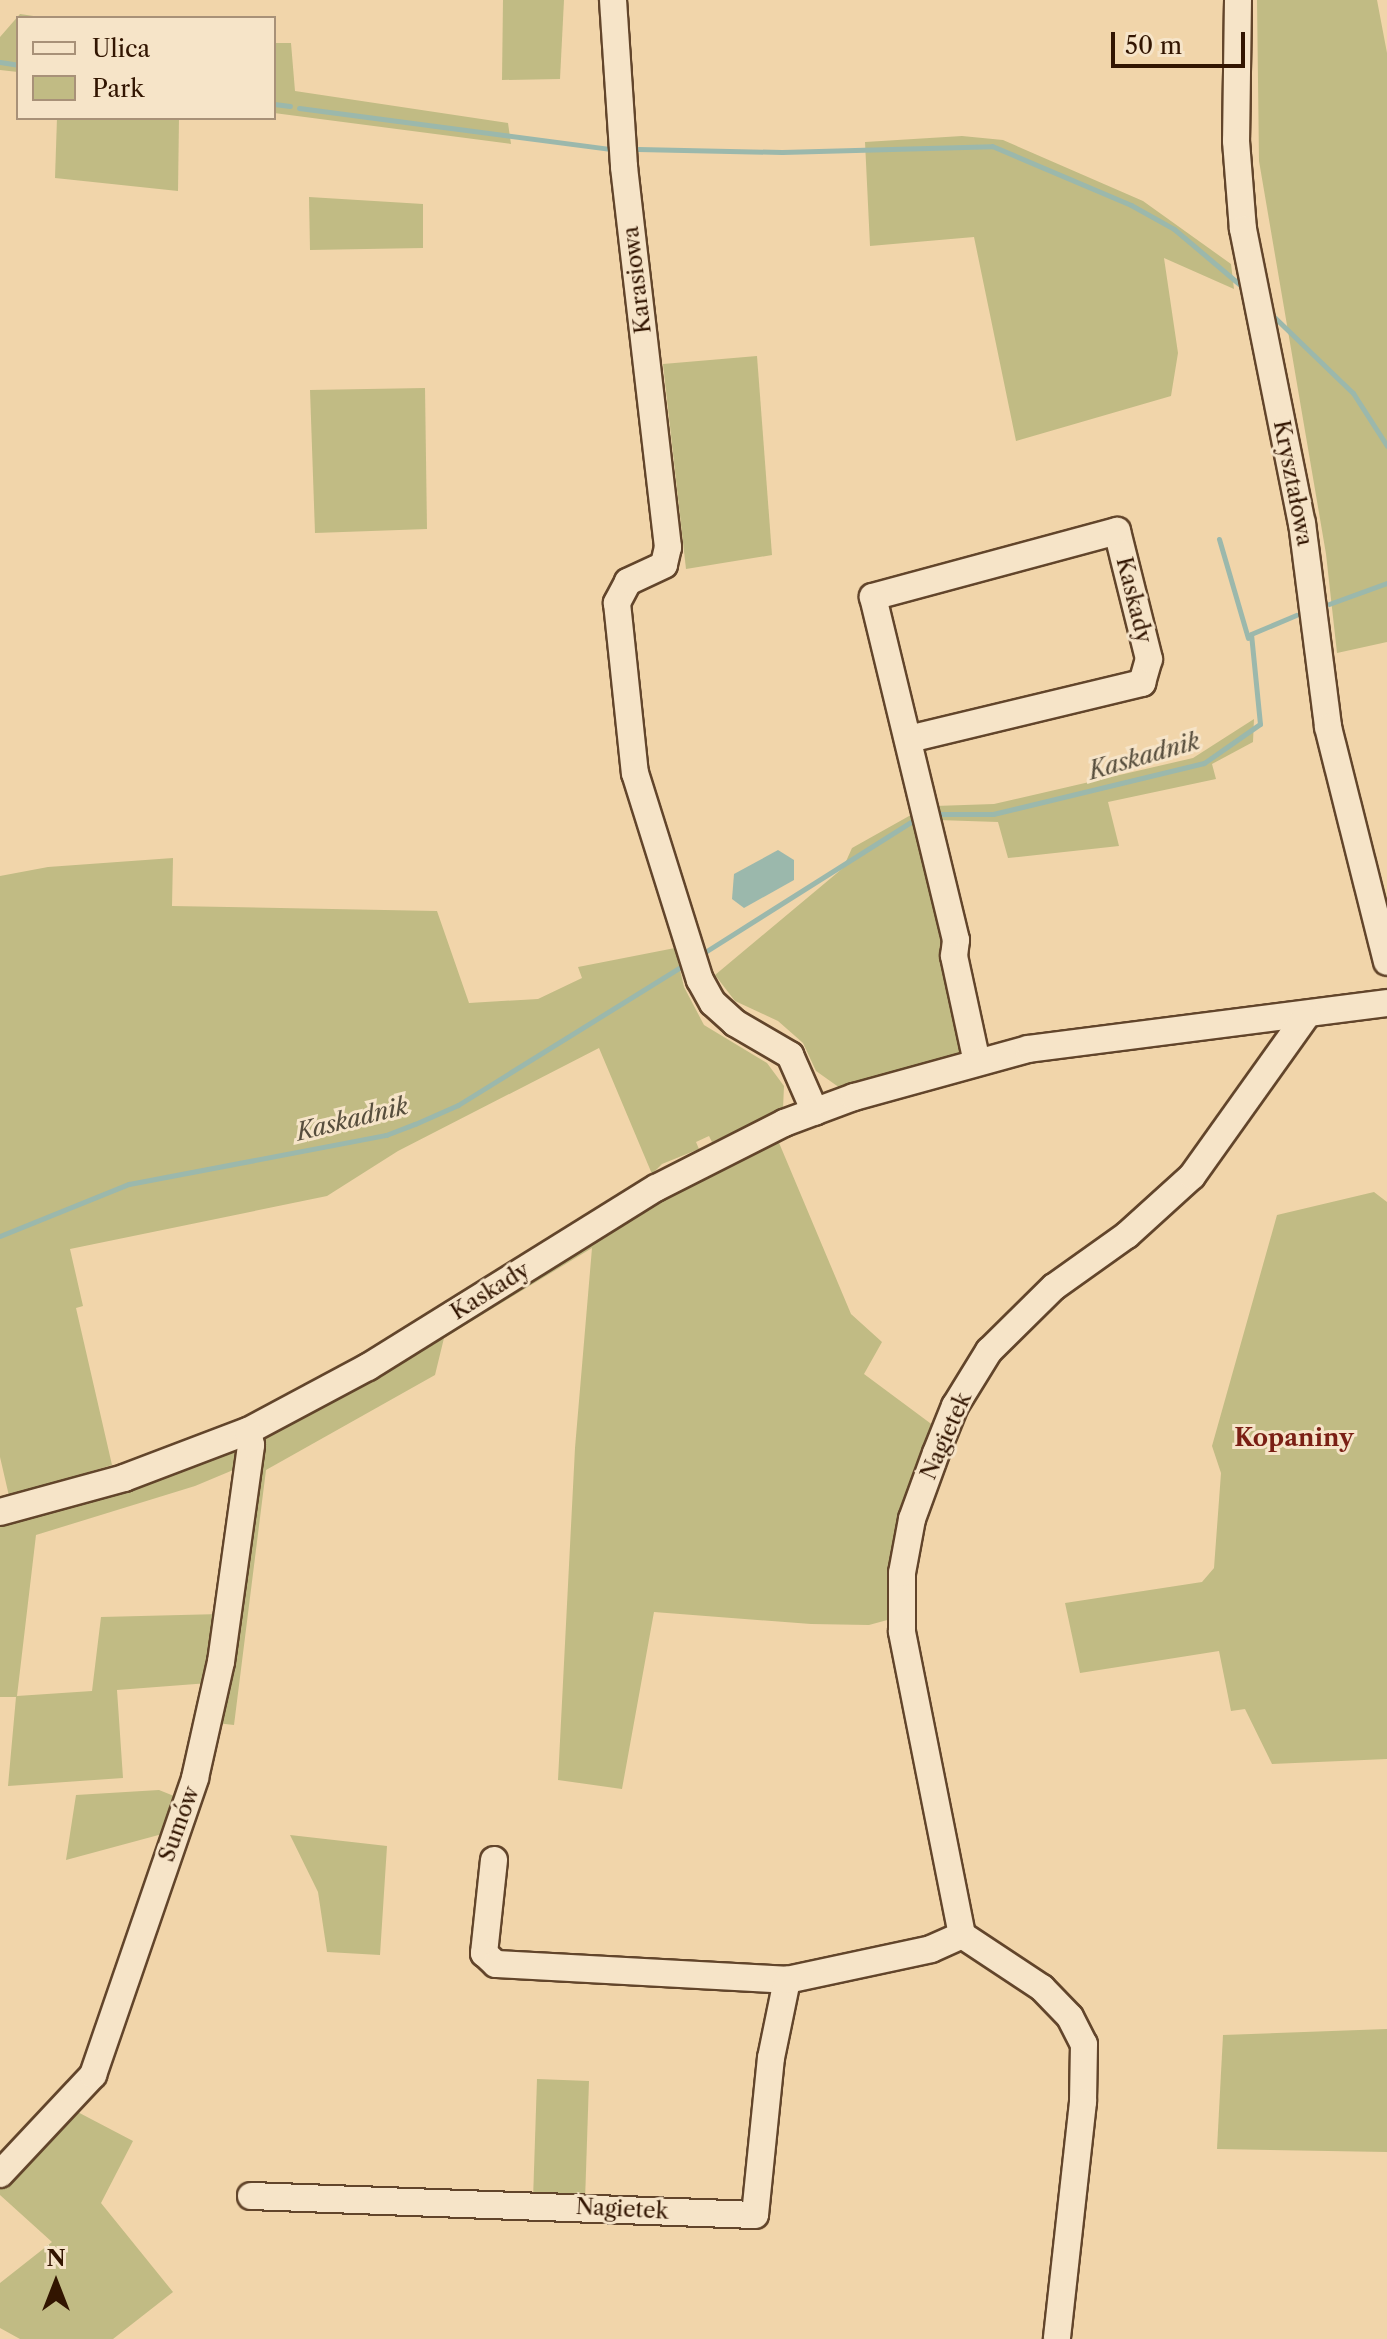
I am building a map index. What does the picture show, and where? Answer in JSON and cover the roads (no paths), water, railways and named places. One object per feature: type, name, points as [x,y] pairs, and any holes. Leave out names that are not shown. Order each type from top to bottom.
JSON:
[{"type":"street","name":"Karasiowa","points":[[613,0],[624,167],[667,558],[658,570],[628,582],[617,603],[635,773],[706,991],[721,1013],[790,1055],[815,1112]]},
{"type":"street","name":"Kryształowa","points":[[1238,0],[1237,184],[1302,523],[1328,727],[1387,962]]},
{"type":"street","name":"Kaskady","points":[[909,739],[1142,683],[1149,659],[1117,531],[873,597],[956,940],[954,956],[977,1062]]},
{"type":"street","name":"Kaskady","points":[[0,1512],[124,1478],[248,1431],[368,1367],[656,1188],[815,1112],[977,1062],[1105,1038],[1387,1003]]},
{"type":"street","name":"Nagietek","points":[[962,1935],[902,1631],[902,1573],[912,1519],[936,1453],[955,1406],[989,1351],[1054,1287],[1127,1235],[1192,1176],[1307,1015]]},
{"type":"street","name":"Sumów","points":[[0,2174],[93,2075],[195,1778],[221,1662],[251,1445],[248,1431]]},
{"type":"street","points":[[494,1860],[484,1953],[496,1964],[787,1980],[931,1949],[962,1935],[1042,1988],[1070,2017],[1084,2044],[1083,2102],[1057,2339]]},
{"type":"street","name":"Nagietek","points":[[251,2196],[755,2215],[771,2058],[787,1980]]},
{"type":"waterway","points":[[0,62],[16,65]]},
{"type":"waterway","points":[[276,104],[290,106]]},
{"type":"waterway","points":[[299,108],[609,149]]},
{"type":"waterway","points":[[638,149],[782,152],[992,146],[1131,205],[1174,229],[1245,289]]},
{"type":"waterway","points":[[1269,312],[1353,393],[1387,446]]},
{"type":"waterway","points":[[1219,539],[1248,638]]},
{"type":"waterway","name":"Kaskadnik","points":[[1329,604],[1387,583]]},
{"type":"waterway","name":"Kaskadnik","points":[[940,814],[993,814],[1204,763],[1260,724],[1251,634],[1296,615]]},
{"type":"waterway","name":"Kaskadnik","points":[[705,952],[914,820]]},
{"type":"waterway","name":"Kaskadnik","points":[[0,1236],[129,1184],[386,1135],[415,1124],[458,1105],[682,966]]},
{"type":"district","name":"Kopaniny","points":[[1294,1438]]}]
